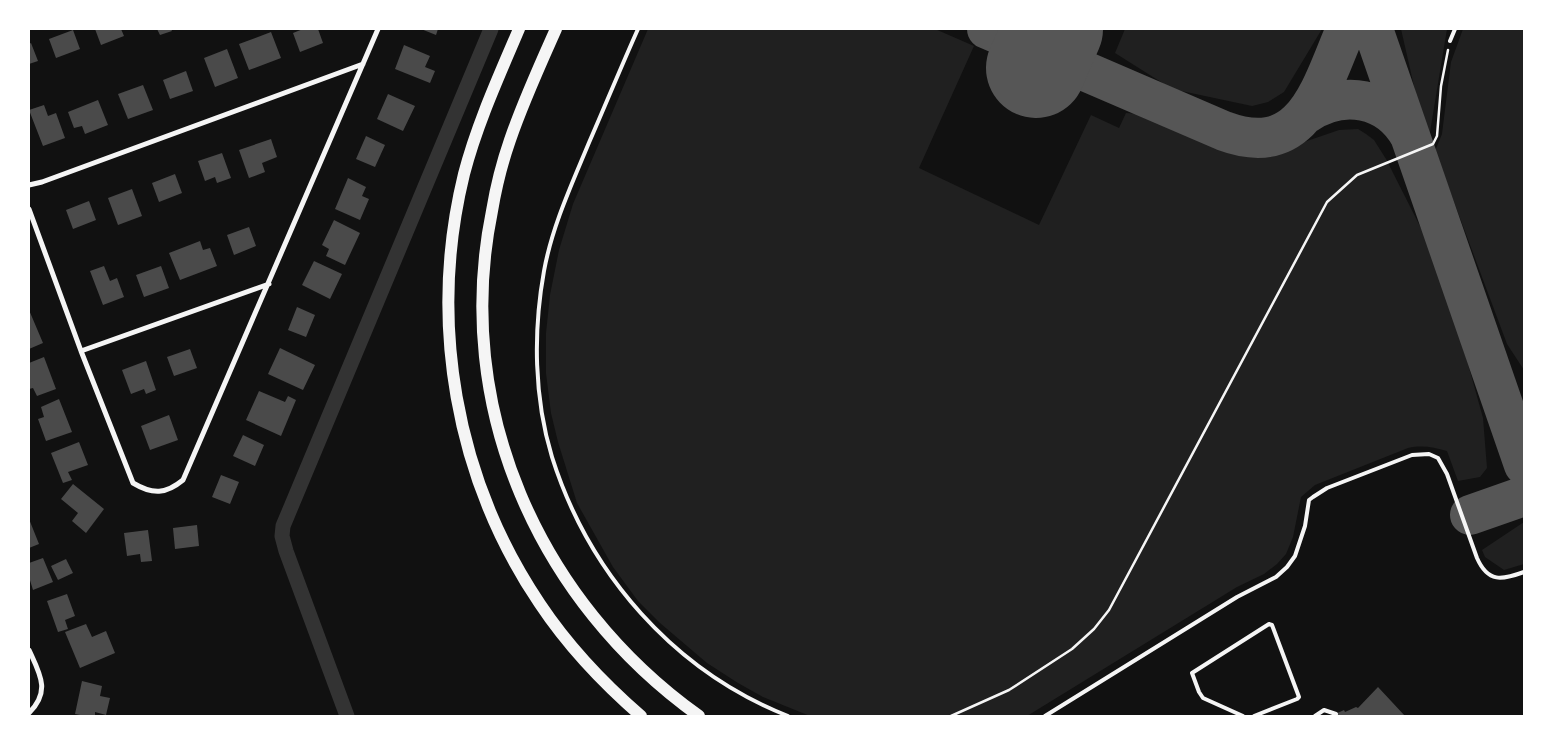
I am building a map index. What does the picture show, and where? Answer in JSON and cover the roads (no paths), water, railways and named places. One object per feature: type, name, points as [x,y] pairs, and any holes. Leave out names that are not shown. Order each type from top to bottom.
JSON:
[{"type":"main road","points":[[519,29],[488,102],[471,150],[454,228],[449,281],[449,326],[451,360],[459,412],[481,489],[502,538],[526,582],[557,627],[584,660],[608,686],[641,716]]},
{"type":"main road","points":[[556,29],[510,139],[491,212],[484,264],[483,315],[491,394],[503,446],[515,480],[532,522],[557,566],[584,607],[618,646],[656,683],[699,716]]},
{"type":"street","points":[[29,209],[81,351],[134,483],[143,489],[154,492],[174,487],[183,480],[378,29]]},
{"type":"street","points":[[29,185],[42,182],[363,64]]},
{"type":"street","points":[[81,351],[268,284]]},
{"type":"street","points":[[29,650],[40,673],[42,684],[41,695],[37,705],[29,713]]},
{"type":"lane","points":[[638,29],[569,189],[547,261],[537,338],[538,374],[552,456],[569,502],[595,552],[615,583],[653,628],[672,646],[711,675],[754,701],[788,716]]},
{"type":"lane","points":[[1450,41],[1455,29]]},
{"type":"lane","points":[[1044,716],[1237,597],[1276,577],[1295,556],[1305,526],[1309,500],[1313,497],[1327,488],[1412,455],[1429,454],[1438,458],[1447,474],[1477,558],[1486,573],[1494,578],[1503,579],[1524,572]]},
{"type":"lane","points":[[1243,716],[1203,698],[1192,673],[1269,624],[1272,625],[1299,697],[1297,700],[1254,716]]},
{"type":"lane","points":[[1315,716],[1324,710],[1336,714]]},
{"type":"waterway","points":[[347,716],[286,551],[282,536],[283,526],[491,29]]}]
